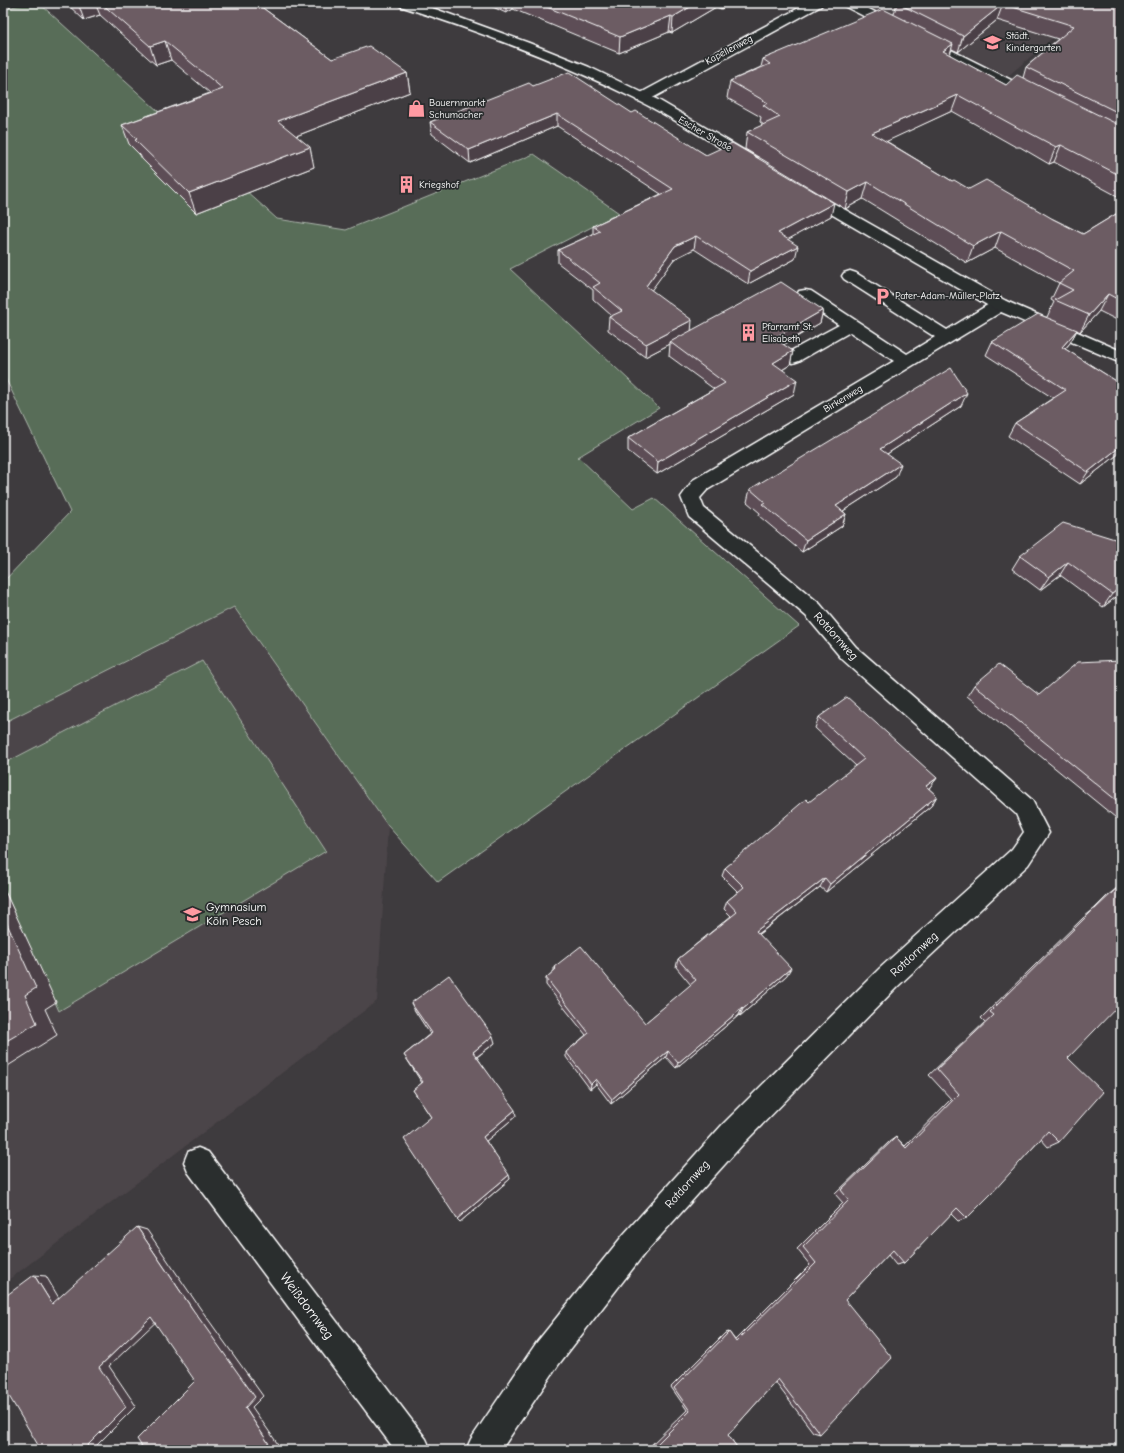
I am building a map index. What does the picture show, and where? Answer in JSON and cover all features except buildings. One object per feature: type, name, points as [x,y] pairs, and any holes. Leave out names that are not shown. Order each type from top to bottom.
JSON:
[{"type":"street","name":"Escher Straße","points":[[404,3],[458,20],[594,75],[642,98],[767,170]]},
{"type":"street","name":"Kapellenweg","points":[[642,98],[816,3]]},
{"type":"street","points":[[848,3],[1044,102]]},
{"type":"street","points":[[794,186],[1000,305],[1121,357]]},
{"type":"street","points":[[850,276],[947,337]]},
{"type":"street","points":[[805,295],[906,361]]},
{"type":"street","name":"Birkenweg","points":[[690,497],[700,485],[1000,305]]},
{"type":"street","points":[[793,356],[851,325]]},
{"type":"street","name":"Rotdornweg","points":[[482,1450],[548,1353],[634,1244],[733,1134],[889,977],[1020,857],[1037,833],[1024,807],[849,653],[813,610],[696,512],[690,497]]},
{"type":"street","name":"Weißdornweg","points":[[198,1162],[415,1450]]},
{"type":"shaded area","name":"Städt. Kindergarten","points":[[861,3],[1072,3],[1087,8],[1008,76]]},
{"type":"shaded area","name":"Gymnasium Köln Pesch","points":[[234,607],[388,826],[377,1001],[3,1284],[3,723]]},
{"type":"green space","points":[[29,3],[39,3],[277,219],[346,230],[534,154],[619,213],[510,269],[659,408],[578,457],[633,509],[654,498],[799,626],[438,882],[388,826],[234,607],[3,723],[3,582],[70,512],[3,373],[3,9]]},
{"type":"green space","points":[[202,661],[326,851],[59,1011],[3,887],[3,764]]},
{"type":"place","name":"Städt. Kindergarten","points":[[993,42]]},
{"type":"place","name":"Bauernmarkt Schumacher","points":[[416,109]]},
{"type":"place","name":"Kriegshof","points":[[406,185]]},
{"type":"place","name":"Pater-Adam-Müller-Platz","points":[[882,296]]},
{"type":"place","name":"Pfarramt St. Elisabeth","points":[[749,333]]},
{"type":"place","name":"Gymnasium Köln Pesch","points":[[193,914]]}]
